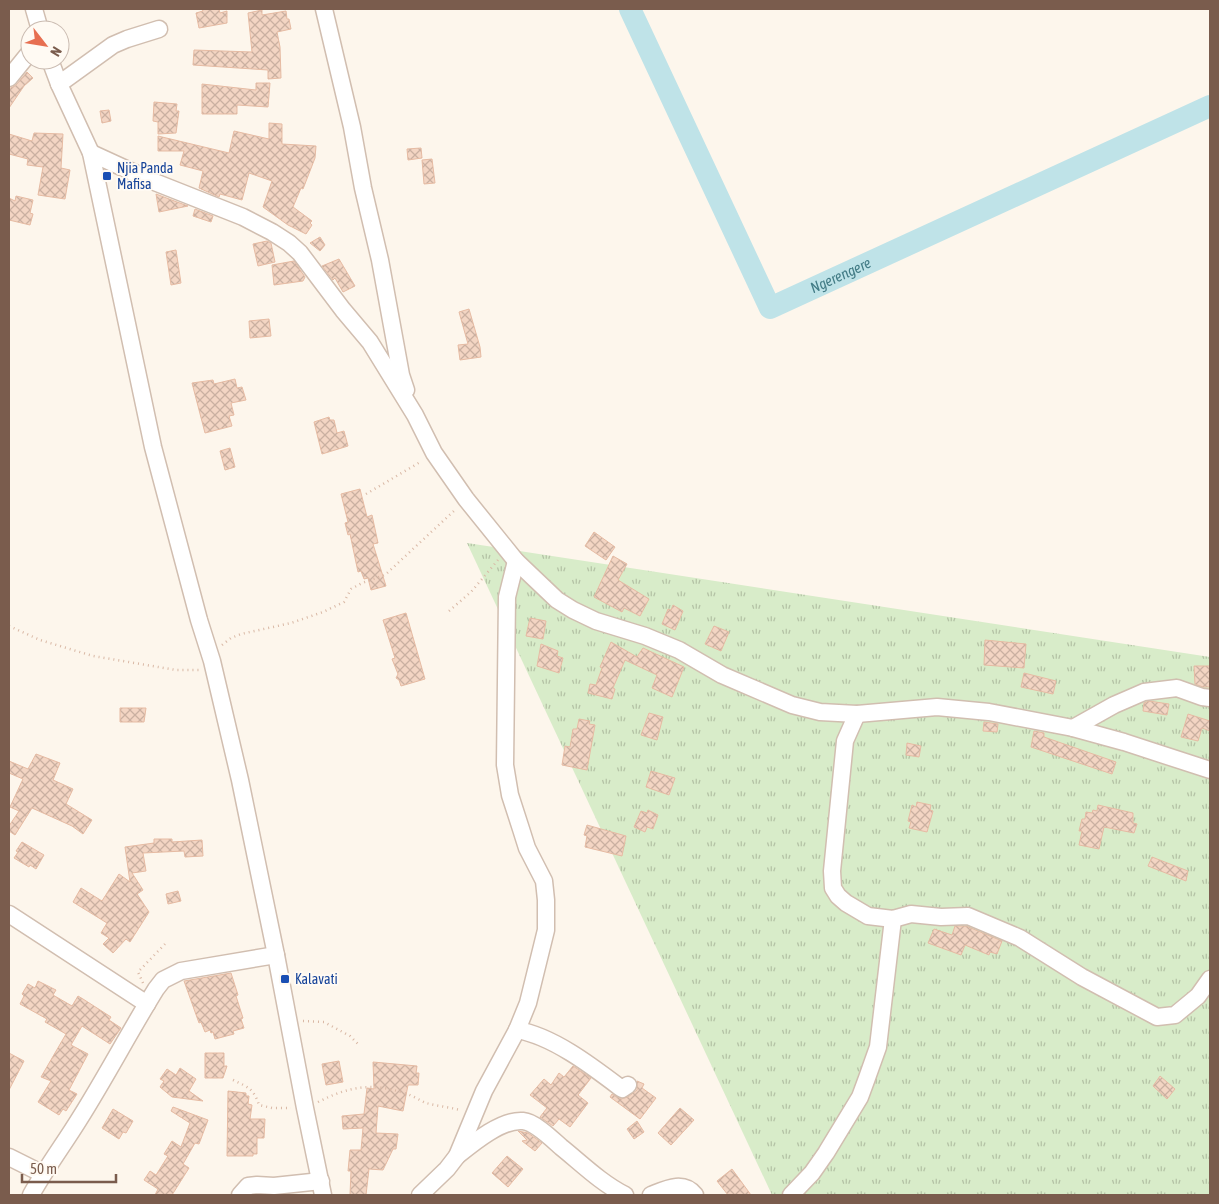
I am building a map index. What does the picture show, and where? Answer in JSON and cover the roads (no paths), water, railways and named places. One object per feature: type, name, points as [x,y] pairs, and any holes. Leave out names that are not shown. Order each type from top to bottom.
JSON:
[{"type":"street","points":[[324,9],[352,127],[363,188],[380,260],[401,374],[415,415]]},
{"type":"street","points":[[59,84],[113,45],[159,29]]},
{"type":"street","points":[[9,76],[20,63]]},
{"type":"street","points":[[54,70],[92,153],[153,447],[199,620],[212,661],[240,780],[322,1188],[248,1186],[240,1195]]},
{"type":"street","points":[[92,153],[152,181],[243,217],[272,232],[300,253],[370,342],[415,415],[434,454],[466,499],[511,556],[557,600],[596,621],[645,636],[678,650],[722,675],[792,705],[820,712],[857,714],[938,707],[989,712],[1073,728],[1124,742],[1210,770]]},
{"type":"street","points":[[457,1156],[492,1075],[517,1030],[528,1003],[546,930],[544,881],[521,829],[510,795],[505,765],[507,597],[511,556]]},
{"type":"street","points":[[1073,728],[1114,705],[1144,692],[1177,688],[1210,698]]},
{"type":"street","points":[[857,714],[845,741],[834,849],[833,885],[838,896],[846,903],[868,916],[893,920],[911,914],[968,916],[1020,938],[1082,977],[1157,1017],[1175,1015],[1198,996],[1210,979]]},
{"type":"street","points":[[9,914],[149,1001]]},
{"type":"street","points":[[791,1195],[812,1173],[826,1153],[860,1097],[868,1078],[878,1047],[893,920]]},
{"type":"street","points":[[31,1195],[79,1120],[163,980],[181,971],[276,955]]},
{"type":"street","points":[[517,1030],[533,1034],[557,1046],[622,1089],[628,1085]]},
{"type":"street","points":[[420,1195],[457,1156],[497,1128],[512,1122],[526,1121],[547,1135],[607,1185],[624,1195]]},
{"type":"street","points":[[9,1157],[43,1174]]},
{"type":"street","points":[[651,1195],[673,1186],[689,1189],[695,1195]]},
{"type":"waterway","name":"Ngerengere","points":[[630,9],[770,308],[1210,106]]},
{"type":"place","name":"Njia Panda Mafisa","points":[[107,176]]},
{"type":"place","name":"Kalavati","points":[[285,979]]}]
